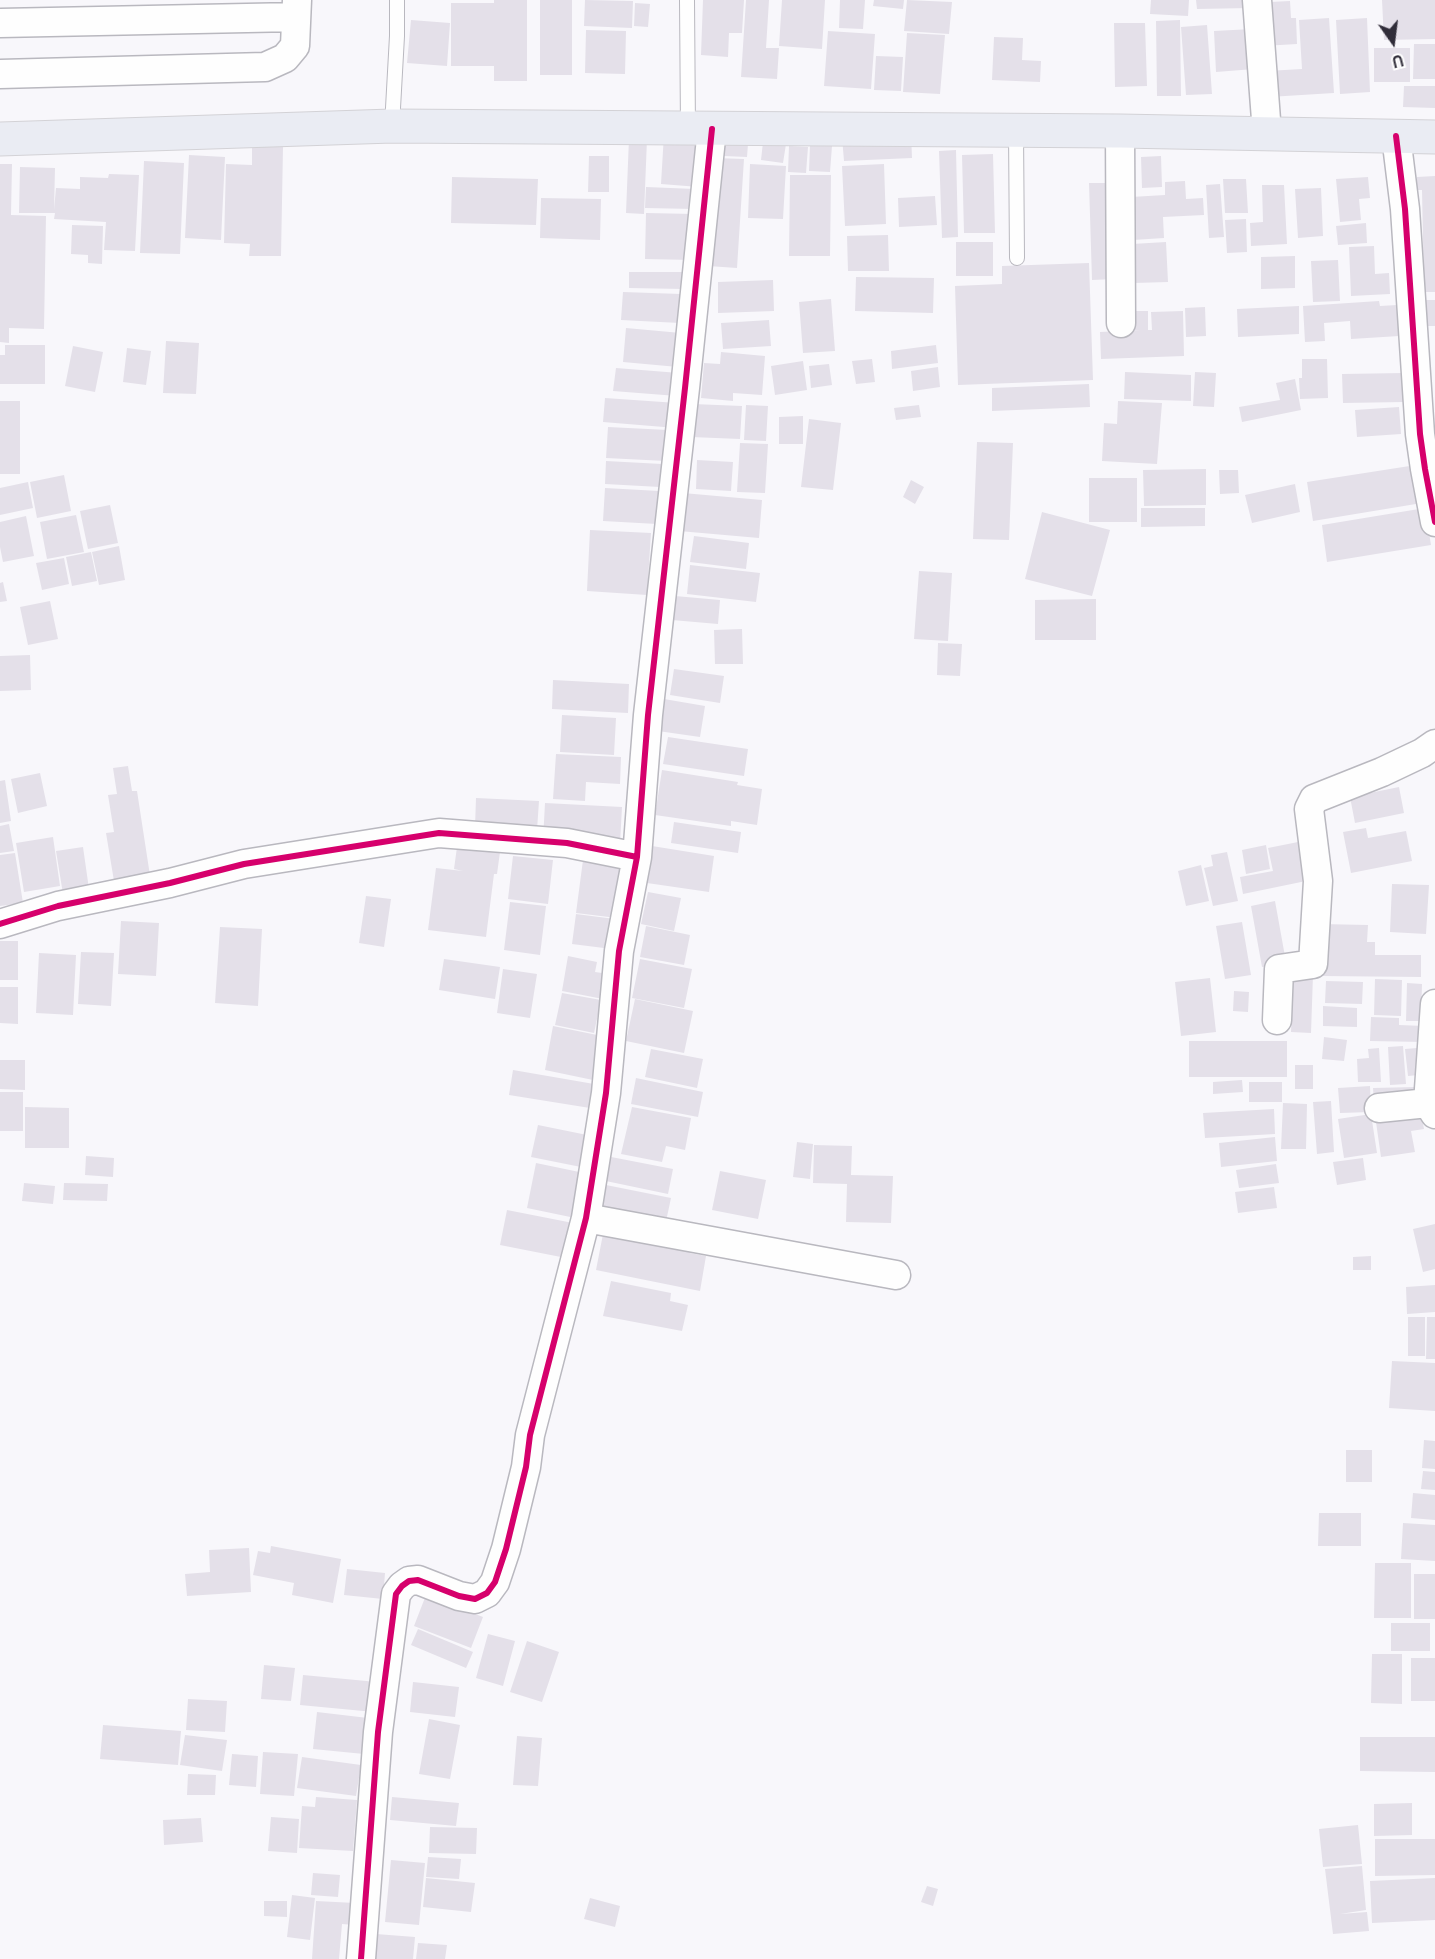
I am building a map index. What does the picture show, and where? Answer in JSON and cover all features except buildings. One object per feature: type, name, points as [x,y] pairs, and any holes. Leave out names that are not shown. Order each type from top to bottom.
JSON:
[{"type":"main road","points":[[0,139],[392,126],[1120,131],[1435,137]]},
{"type":"street","points":[[1257,0],[1267,133]]},
{"type":"street","points":[[0,22],[297,9],[294,45],[285,58],[265,67],[0,74]]},
{"type":"street","points":[[362,1959],[378,1732],[396,1594],[409,1581],[418,1580],[459,1596],[475,1599],[487,1593],[495,1582],[506,1549],[526,1467],[530,1435],[586,1218],[606,1093],[619,951],[637,857],[648,715],[686,388],[700,129]]},
{"type":"street","points":[[1120,131],[1121,323]]},
{"type":"street","points":[[1396,136],[1405,209],[1423,299],[1420,434],[1435,522]]},
{"type":"street","points":[[1277,1020],[1279,969],[1313,964],[1318,881],[1309,809],[1314,799],[1392,768],[1435,744]]},
{"type":"street","points":[[0,924],[58,906],[170,883],[244,864],[440,833],[567,843],[637,857]]},
{"type":"street","points":[[1378,1108],[1432,1108],[1435,1004]]},
{"type":"street","points":[[586,1218],[896,1275]]},
{"type":"lane","points":[[392,126],[397,0]]},
{"type":"lane","points":[[687,0],[700,129]]},
{"type":"lane","points":[[1016,131],[1017,258]]},
{"type":"cycle path","points":[[361,1959],[378,1732],[396,1594],[409,1581],[418,1580],[459,1596],[475,1599],[487,1593],[495,1582],[506,1549],[526,1467],[530,1435],[586,1218],[606,1093],[619,951],[637,857],[648,715],[712,129]]},
{"type":"cycle path","points":[[1396,136],[1405,209],[1420,434],[1435,522]]},
{"type":"cycle path","points":[[0,924],[58,906],[170,883],[244,864],[439,833],[567,843],[637,857]]}]
